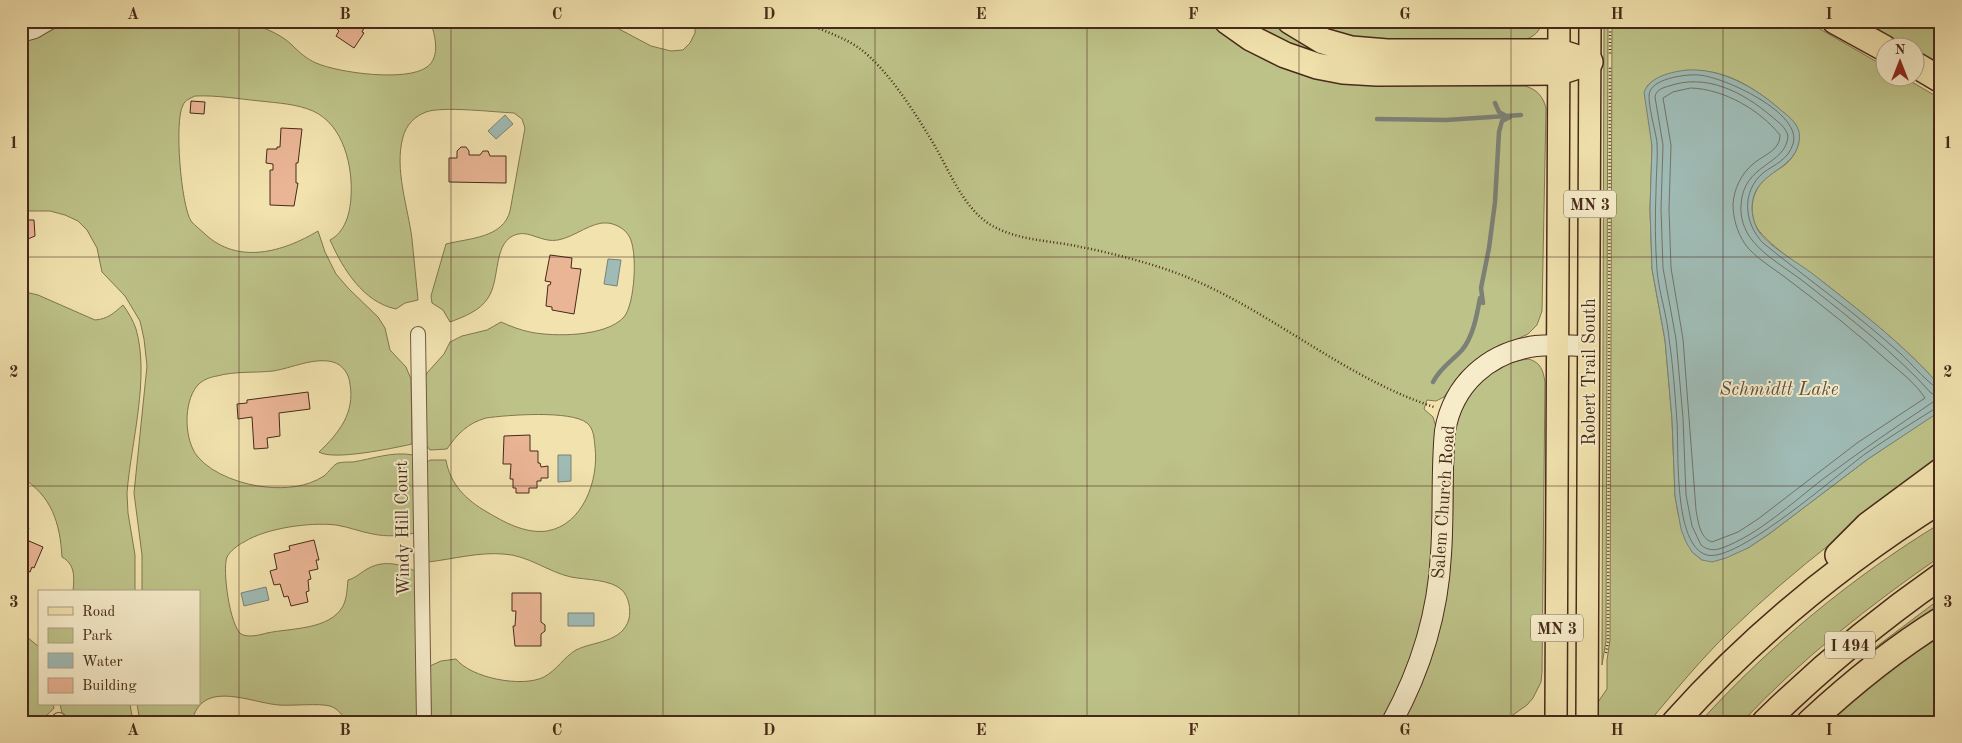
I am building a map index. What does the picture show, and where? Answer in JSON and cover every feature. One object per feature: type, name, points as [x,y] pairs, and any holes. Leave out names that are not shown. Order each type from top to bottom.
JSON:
[{"type":"highway","points":[[1227,21],[1251,38],[1285,55],[1317,66],[1343,71],[1377,73],[1559,62]]},
{"type":"highway","points":[[1290,21],[1323,41],[1345,48],[1369,52],[1590,62]]},
{"type":"highway","points":[[1835,21],[1874,42]]},
{"type":"highway","points":[[1843,21],[1874,40]]},
{"type":"highway","points":[[1924,70],[1941,80]]},
{"type":"highway","points":[[1760,636],[1868,525],[1941,472]]},
{"type":"highway","points":[[1675,722],[1718,675],[1760,636],[1837,571],[1890,532],[1941,500]]},
{"type":"highway","name":"I 494","points":[[1765,722],[1854,641],[1941,576]]},
{"type":"highway","points":[[1810,722],[1873,668],[1941,620]]},
{"type":"main road","name":"Robert Trail South","points":[[1556,722],[1559,21]]},
{"type":"main road","name":"Robert Trail South","points":[[1587,719],[1590,21]]},
{"type":"street","points":[[21,35],[35,31],[52,21]]},
{"type":"street","name":"Windy Hill Court","points":[[418,334],[424,722]]},
{"type":"street","name":"Salem Church Road","points":[[1392,722],[1417,669],[1431,624],[1442,552],[1444,446],[1449,413],[1456,398],[1468,379],[1490,362],[1523,349],[1590,346]]},
{"type":"path","points":[[803,21],[848,41],[876,65],[914,112],[964,198],[977,214],[992,225],[1022,236],[1102,252],[1179,274],[1256,312],[1335,360],[1387,388],[1413,401],[1449,413]]},
{"type":"path","points":[[1605,659],[1608,630],[1610,21]]},
{"type":"green space","points":[[63,21],[237,21],[259,26],[281,36],[304,56],[327,67],[356,73],[389,75],[417,72],[431,63],[436,45],[430,21],[604,21],[651,46],[671,51],[683,50],[690,43],[695,33],[695,21],[1215,21],[1232,36],[1350,84],[1525,86],[1536,91],[1546,108],[1542,311],[1537,325],[1528,334],[1481,356],[1461,373],[1444,397],[1436,401],[1427,400],[1424,409],[1433,417],[1436,427],[1432,550],[1427,595],[1409,660],[1381,722],[431,722],[430,666],[441,661],[456,659],[463,666],[485,676],[510,681],[523,682],[535,680],[549,674],[576,650],[614,637],[625,627],[629,619],[630,608],[628,600],[617,586],[605,582],[562,575],[521,557],[503,554],[484,554],[428,562],[426,463],[430,460],[446,460],[451,477],[466,497],[500,520],[531,531],[547,531],[560,527],[579,510],[591,486],[596,460],[594,437],[587,423],[567,416],[538,414],[486,418],[464,430],[447,449],[430,450],[426,445],[425,378],[427,373],[444,354],[450,342],[462,336],[487,330],[501,322],[526,331],[552,335],[593,332],[616,324],[624,317],[631,301],[634,277],[632,243],[623,229],[608,223],[596,224],[558,240],[547,240],[527,234],[518,234],[504,244],[498,261],[495,281],[485,303],[471,313],[450,322],[443,310],[432,303],[431,296],[446,244],[493,232],[506,220],[510,211],[525,128],[522,119],[514,113],[456,109],[426,112],[418,116],[406,129],[403,137],[400,162],[412,239],[418,300],[405,303],[396,309],[384,305],[364,292],[356,283],[341,262],[330,240],[335,237],[346,222],[351,197],[351,185],[348,160],[344,148],[339,136],[324,117],[294,105],[228,97],[195,96],[187,100],[183,105],[179,128],[184,198],[191,221],[218,244],[232,250],[246,252],[261,252],[290,245],[318,231],[325,252],[336,274],[378,317],[385,328],[390,350],[406,367],[411,379],[412,444],[364,453],[337,455],[319,452],[339,430],[348,413],[350,404],[351,394],[348,377],[345,370],[337,363],[318,361],[273,371],[224,374],[206,379],[197,386],[192,393],[187,412],[190,442],[193,450],[204,463],[229,478],[248,484],[281,488],[311,483],[324,476],[338,463],[390,455],[413,455],[415,533],[384,536],[336,525],[314,524],[288,527],[253,537],[237,546],[227,557],[226,585],[233,620],[241,634],[247,636],[309,627],[329,620],[337,614],[344,603],[348,580],[369,568],[381,564],[392,564],[404,566],[415,571],[418,722],[346,722],[340,712],[330,706],[279,705],[228,696],[205,700],[200,706],[200,590],[142,590],[142,555],[134,493],[147,366],[140,321],[125,296],[102,272],[97,248],[87,230],[78,221],[50,211],[21,211],[21,160],[26,148],[25,131],[21,120],[21,42],[47,32]]},
{"type":"green space","points":[[1240,21],[1278,21],[1356,58],[1312,56]]},
{"type":"green space","points":[[1306,21],[1542,21],[1536,33],[1530,38],[1517,42],[1347,39]]},
{"type":"green space","points":[[1604,21],[1608,21],[1606,641],[1602,665]]},
{"type":"green space","points":[[1612,21],[1806,21],[1874,60],[1874,88],[1922,88],[1941,99],[1941,387],[1915,359],[1886,333],[1827,285],[1776,248],[1759,231],[1755,224],[1752,210],[1754,196],[1760,184],[1787,163],[1797,148],[1799,136],[1796,125],[1792,120],[1754,90],[1726,76],[1711,72],[1695,71],[1678,72],[1658,78],[1647,86],[1652,146],[1650,209],[1652,269],[1665,340],[1672,419],[1675,496],[1678,513],[1692,552],[1702,560],[1748,548],[1868,459],[1941,410],[1941,463],[1859,522],[1780,585],[1719,642],[1688,675],[1649,722],[1584,722],[1607,689],[1607,660],[1610,640]]},
{"type":"green space","points":[[1864,21],[1941,21],[1941,67],[1924,57],[1924,38],[1893,38]]},
{"type":"green space","points":[[21,291],[38,295],[95,320],[107,317],[123,305],[136,329],[140,348],[141,368],[138,410],[127,493],[128,513],[135,555],[135,590],[73,590],[72,568],[67,560],[62,557],[59,533],[52,511],[32,484],[21,477]]},
{"type":"green space","points":[[1529,359],[1541,368],[1545,382],[1541,682],[1527,705],[1503,722],[1403,722],[1428,666],[1445,607],[1453,516],[1455,433],[1459,413],[1470,393],[1486,377],[1507,365]]},
{"type":"green space","points":[[1941,523],[1941,556],[1862,613],[1788,676],[1742,722],[1700,722],[1755,666],[1813,614],[1876,566]]},
{"type":"green space","points":[[1941,598],[1941,613],[1803,722],[1792,722],[1872,650]]},
{"type":"green space","points":[[1941,627],[1941,722],[1819,722]]},
{"type":"green space","points":[[21,632],[38,646],[38,706],[54,706],[54,708],[39,720],[21,722]]},
{"type":"green space","points":[[60,706],[130,706],[133,722],[64,722]]},
{"type":"green space","points":[[137,706],[200,706],[192,722],[140,722]]},
{"type":"water","name":"Schmidtt Lake","points":[[1687,70],[1713,72],[1750,87],[1772,103],[1795,124],[1800,137],[1795,152],[1782,167],[1759,186],[1754,195],[1752,210],[1757,229],[1770,244],[1813,274],[1880,328],[1912,356],[1941,387],[1941,410],[1939,412],[1868,459],[1748,548],[1712,562],[1702,560],[1692,552],[1681,529],[1675,496],[1672,419],[1665,340],[1652,269],[1650,209],[1652,146],[1644,92],[1651,82],[1656,79]]},
{"type":"water","points":[[505,115],[513,124],[496,139],[488,131]]},
{"type":"water","points":[[608,259],[621,260],[617,286],[604,284]]},
{"type":"water","points":[[558,455],[571,455],[571,481],[558,482]]},
{"type":"water","points":[[266,587],[269,600],[244,606],[241,593]]},
{"type":"water","points":[[568,613],[594,613],[594,626],[568,626]]},
{"type":"building","points":[[342,21],[347,23],[348,21],[382,21],[374,22],[375,27],[364,28],[362,32],[364,33],[354,48],[336,36],[339,31],[337,29]]},
{"type":"building","points":[[191,101],[205,102],[204,114],[190,113]]},
{"type":"building","points":[[281,128],[302,129],[298,163],[296,163],[296,183],[298,183],[294,206],[270,205],[270,170],[273,170],[273,164],[266,163],[267,149],[277,149],[277,147],[280,147]]},
{"type":"building","points":[[461,147],[466,147],[469,155],[480,155],[483,151],[488,151],[490,156],[506,156],[506,183],[449,182],[449,158],[457,158],[457,151]]},
{"type":"building","points":[[21,220],[34,220],[35,236],[21,242]]},
{"type":"building","points":[[550,255],[572,258],[571,268],[581,269],[574,314],[552,310],[552,307],[546,306],[548,285],[551,282],[545,281]]},
{"type":"building","points":[[308,392],[310,409],[279,413],[280,436],[267,438],[268,448],[254,449],[252,417],[238,419],[237,404],[247,403],[247,400]]},
{"type":"building","points":[[530,435],[530,451],[538,451],[538,463],[540,463],[541,467],[548,466],[548,478],[541,478],[541,481],[537,481],[537,488],[529,488],[529,493],[516,493],[516,488],[513,488],[513,479],[510,479],[511,464],[503,464],[504,436]]},
{"type":"building","points":[[21,524],[29,528],[21,541]]},
{"type":"building","points":[[314,540],[319,560],[316,560],[318,569],[309,571],[311,579],[308,580],[309,591],[306,592],[308,602],[291,606],[288,596],[284,597],[280,584],[274,585],[270,571],[277,569],[274,554],[290,550],[289,546]]},
{"type":"building","points":[[29,541],[43,547],[34,568],[32,567],[30,572],[21,568],[21,547],[26,548]]},
{"type":"building","points":[[512,593],[541,593],[541,622],[545,625],[545,631],[541,634],[541,646],[515,646],[513,626],[515,626],[516,611],[512,611]]},
{"type":"waterway","points":[[1495,103],[1499,112],[1506,116]]},
{"type":"waterway","points":[[1377,119],[1446,120],[1521,115]]},
{"type":"waterway","points":[[1483,303],[1481,288],[1495,202],[1499,132],[1502,121],[1510,117]]},
{"type":"waterway","points":[[1433,382],[1446,365],[1466,345],[1474,326],[1480,298]]}]
